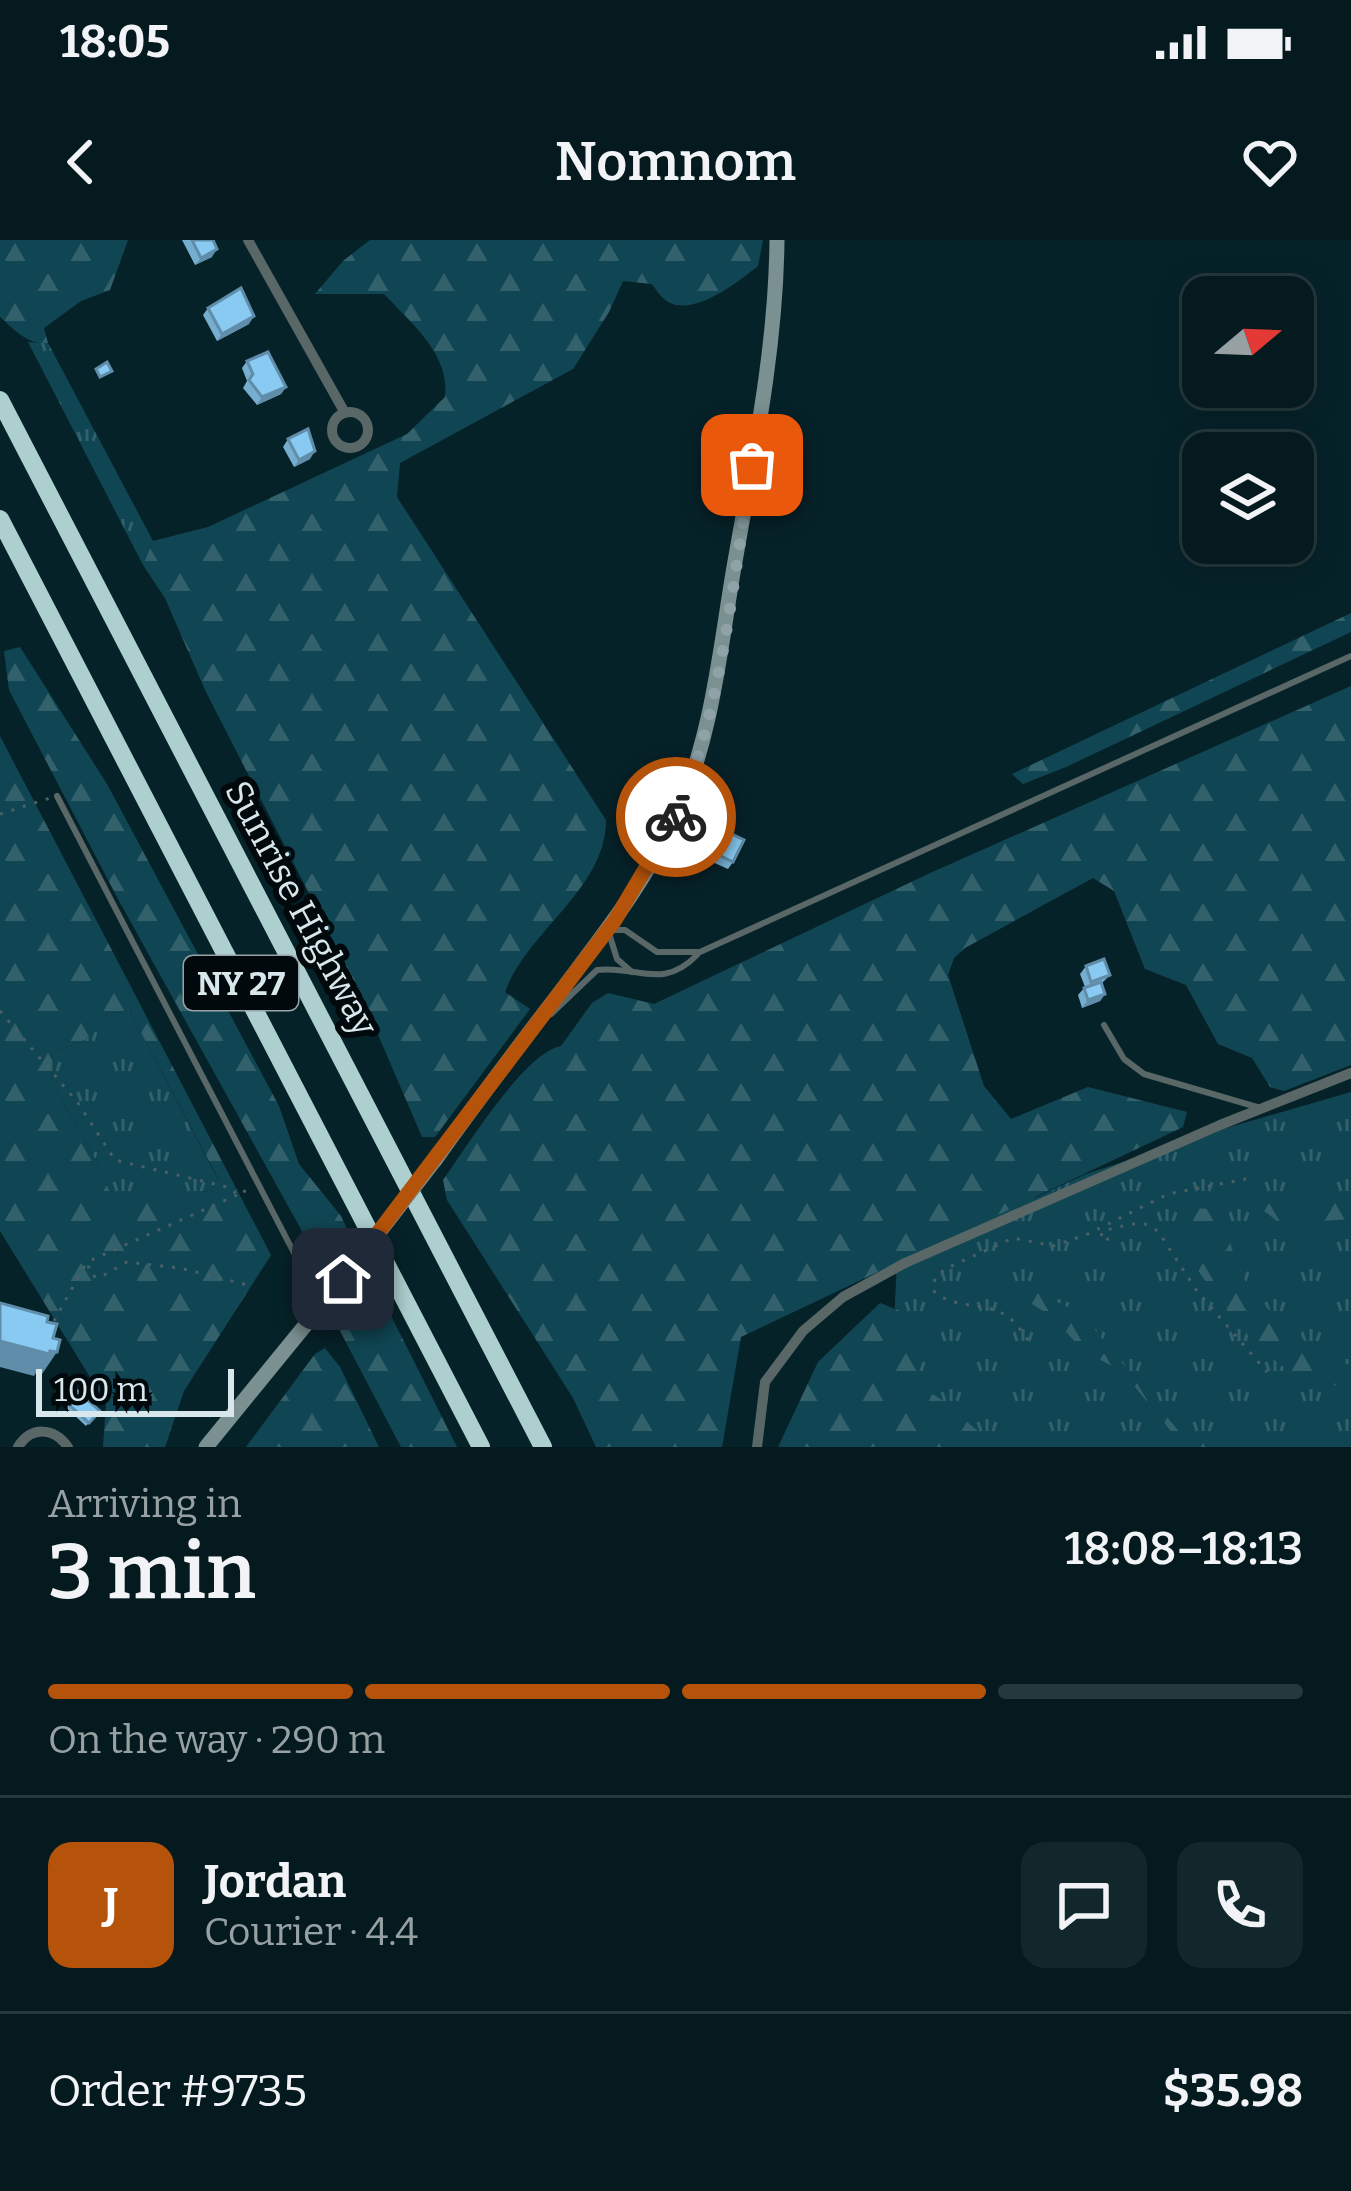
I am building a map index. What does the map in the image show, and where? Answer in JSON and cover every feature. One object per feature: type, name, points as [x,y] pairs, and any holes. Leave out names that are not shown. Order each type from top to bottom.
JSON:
[{"type":"highway","name":"Sunrise Highway","points":[[0,400],[543,1447]]},
{"type":"highway","name":"NY 27","points":[[0,519],[481,1447]]},
{"type":"main road","points":[[206,1447],[435,1160],[608,930],[665,839],[697,760],[758,430],[777,240]]},
{"type":"street","points":[[248,240],[345,413]]},
{"type":"street","points":[[757,1447],[764,1382],[803,1331],[843,1297],[905,1263],[1351,1073]]},
{"type":"street","points":[[18,1447],[41,1430],[60,1436],[68,1447]]},
{"type":"lane","points":[[536,1023],[565,1004],[597,970],[662,976],[685,968],[700,952],[1351,656]]},
{"type":"lane","points":[[57,796],[322,1306]]},
{"type":"lane","points":[[632,972],[616,959],[608,930],[625,930],[657,952],[700,952]]},
{"type":"lane","points":[[1104,1024],[1124,1059],[1144,1074],[1264,1109]]},
{"type":"path","points":[[0,814],[57,796]]},
{"type":"path","points":[[0,1011],[79,1103],[115,1160],[230,1188],[237,1195]]},
{"type":"path","points":[[1028,1340],[1000,1312],[943,1300],[933,1290],[935,1278],[1013,1238],[1053,1246],[1168,1194],[1246,1179]]},
{"type":"path","points":[[54,1321],[87,1262],[259,1185]]},
{"type":"path","points":[[1109,1239],[1102,1240],[1102,1231],[1131,1224],[1158,1231],[1197,1291],[1267,1372]]},
{"type":"path","points":[[87,1262],[91,1275],[99,1277],[127,1262],[180,1268],[252,1286]]},
{"type":"green space","points":[[0,240],[128,240],[110,290],[81,301],[44,328],[48,343],[40,343],[16,332],[0,317]]},
{"type":"green space","points":[[370,240],[763,240],[758,266],[700,302],[675,305],[652,284],[623,281],[573,369],[400,463],[397,497],[606,820],[603,845],[593,867],[530,949],[505,992],[530,1009],[435,1137],[422,1137],[361,995],[205,690],[165,598],[143,565],[153,541],[208,527],[407,434],[445,397],[442,367],[435,353],[384,294],[315,294],[343,261]]},
{"type":"green space","points":[[28,342],[48,343],[153,541],[143,565]]},
{"type":"green space","points":[[1351,613],[1351,632],[1066,767],[1023,784],[1012,774]]},
{"type":"green space","points":[[20,647],[107,784],[279,1106],[299,1164],[341,1216],[351,1238],[336,1264],[323,1269],[118,899],[9,690],[4,651]]},
{"type":"green space","points":[[1351,686],[1351,1065],[1284,1091],[1270,1087],[1252,1058],[1218,1044],[1186,985],[1145,969],[1114,891],[1093,878],[954,958],[948,975],[984,1086],[1011,1119],[1088,1087],[1187,1112],[1183,1127],[741,1337],[722,1447],[596,1447],[573,1398],[447,1200],[443,1180],[514,1083],[547,1052],[561,1046],[592,1003],[608,993],[654,1004],[928,874]]},
{"type":"green space","points":[[0,736],[271,1255],[184,1391],[165,1447],[103,1447],[106,1403],[0,1231]],"holes":[[[129,1010],[219,1180],[211,1191],[114,1203],[53,1084],[52,1053],[85,1040],[113,1013]]]},
{"type":"green space","points":[[129,1010],[219,1181],[211,1191],[114,1204],[98,1164],[53,1084],[52,1053],[85,1040],[113,1013]]},
{"type":"green space","points":[[1351,1092],[1351,1447],[983,1447],[892,1372],[897,1259],[965,1213],[1037,1197],[1086,1174]]},
{"type":"green space","points":[[1351,1195],[1351,1219],[1281,1224],[1255,1204],[1323,1203]]},
{"type":"green space","points":[[1186,1208],[1217,1209],[1253,1293],[1310,1344],[1351,1365],[1351,1394],[1299,1376],[1245,1331],[1171,1229]]},
{"type":"green space","points":[[371,1276],[457,1447],[401,1447],[340,1331],[338,1315]]},
{"type":"green space","points":[[1020,1284],[1082,1314],[1181,1434],[1238,1447],[1184,1447],[1122,1371],[1083,1351],[1053,1317],[1027,1301]]},
{"type":"green space","points":[[880,1303],[913,1316],[921,1387],[996,1447],[778,1447],[818,1362]]},
{"type":"green space","points":[[325,1348],[340,1367],[379,1447],[246,1447],[315,1354]]},
{"type":"building","points":[[192,240],[213,240],[217,249],[201,258]]},
{"type":"building","points":[[241,288],[254,316],[222,334],[208,308]]},
{"type":"building","points":[[268,352],[286,387],[262,397],[249,380],[253,374],[247,361]]},
{"type":"building","points":[[107,362],[112,371],[100,377],[96,369]]},
{"type":"building","points":[[308,429],[315,451],[299,460],[288,439]]},
{"type":"building","points":[[724,830],[744,840],[733,862],[713,852]]},
{"type":"building","points":[[1104,959],[1110,975],[1091,982],[1086,966]]},
{"type":"building","points":[[1101,982],[1105,994],[1088,1000],[1084,988]]},
{"type":"building","points":[[0,1303],[48,1316],[47,1322],[57,1324],[53,1338],[60,1340],[57,1352],[0,1341]]},
{"type":"building","points":[[74,1388],[100,1411],[89,1423],[64,1400]]},
{"type":"way so far","points":[[676,817],[697,760],[713,687],[752,465]]},
{"type":"route","points":[[343,1279],[615,920],[676,817]]}]
